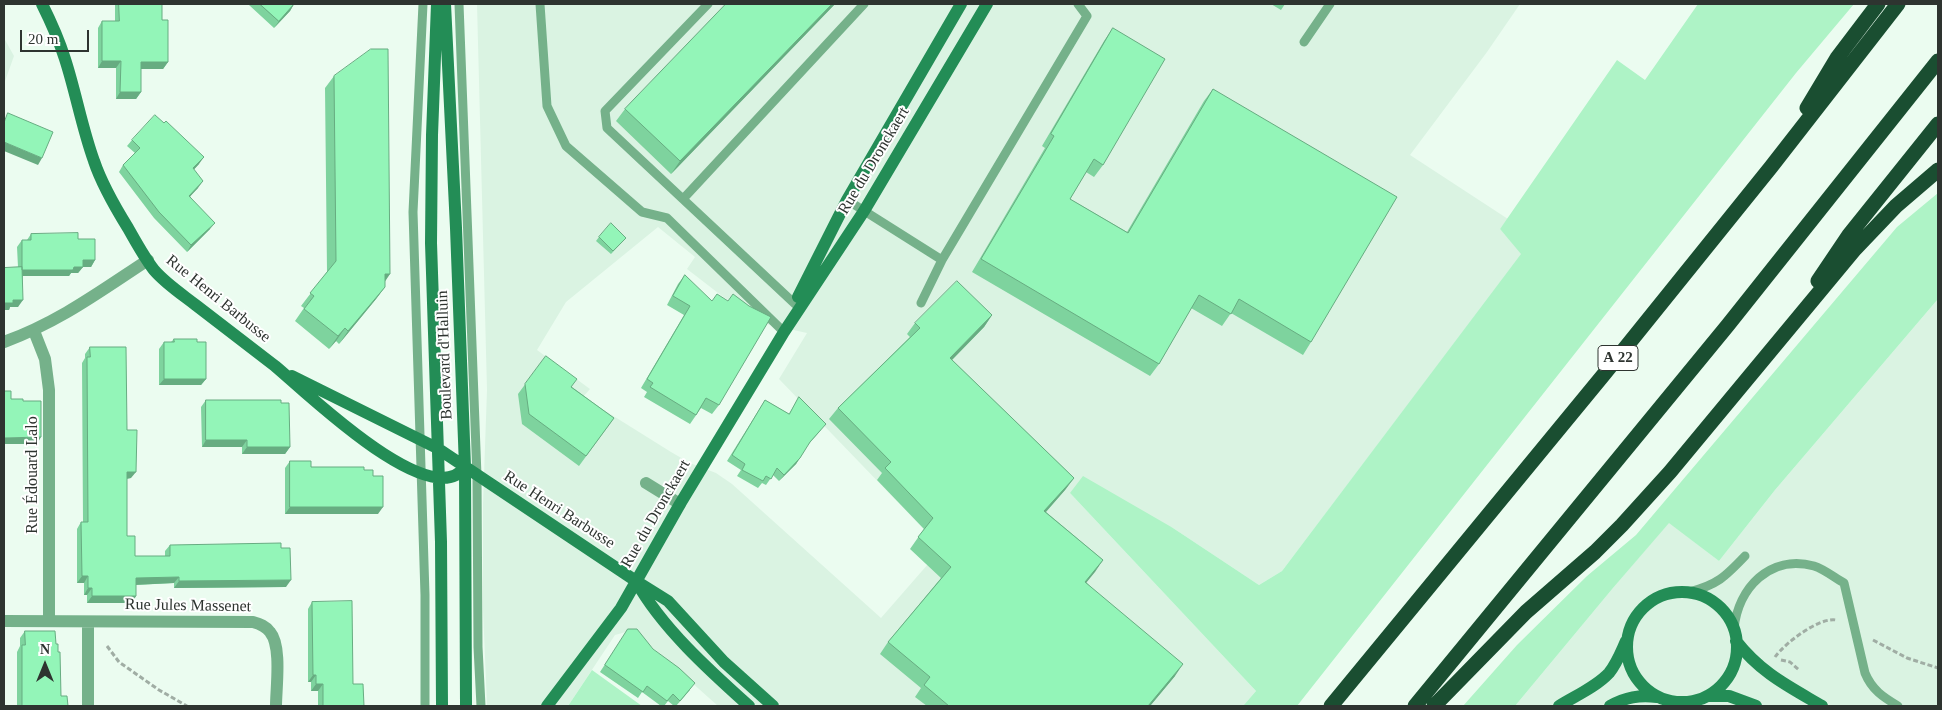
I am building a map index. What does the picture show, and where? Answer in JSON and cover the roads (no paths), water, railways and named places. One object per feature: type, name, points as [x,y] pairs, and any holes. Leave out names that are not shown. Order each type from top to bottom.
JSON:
[{"type":"highway","points":[[1772,167],[1837,58],[1878,4]]},
{"type":"highway","name":"A 22","points":[[1331,706],[1599,381],[1772,167],[1898,4]]},
{"type":"highway","points":[[1415,706],[1728,325],[1938,61]]},
{"type":"highway","points":[[1774,346],[1849,235],[1938,124]]},
{"type":"highway","points":[[1434,706],[1516,622],[1616,532],[1670,472],[1879,223],[1938,170]]},
{"type":"main road","name":"Rue Henri Barbusse","points":[[42,4],[65,60],[86,138],[100,177],[117,210],[154,270],[170,286],[276,368],[329,414],[389,457],[422,474],[439,477],[460,473],[465,467]]},
{"type":"main road","name":"Boulevard d'Halluin","points":[[437,4],[431,201],[439,477],[442,706]]},
{"type":"main road","name":"Boulevard d'Halluin","points":[[445,4],[465,467],[466,706]]},
{"type":"main road","name":"Rue du Dronckaert","points":[[784,332],[795,304],[847,200],[961,4]]},
{"type":"main road","name":"Rue du Dronckaert","points":[[547,706],[607,627],[636,581],[680,504],[784,332],[864,210],[987,4]]},
{"type":"main road","name":"Rue Henri Barbusse","points":[[276,368],[437,448],[668,601],[724,662],[774,706]]},
{"type":"main road","name":"Rue Henri Barbusse","points":[[636,581],[647,602],[660,617],[749,706]]},
{"type":"main road","points":[[1558,706],[1597,683],[1608,674],[1616,663],[1633,622],[1649,603],[1665,595],[1688,592],[1716,604],[1728,618],[1735,635],[1746,653],[1767,673],[1822,706]]},
{"type":"main road","points":[[1610,706],[1630,697],[1646,696],[1684,702],[1707,696],[1717,689],[1729,675],[1736,658],[1735,635]]},
{"type":"main road","points":[[1627,639],[1628,657],[1634,674],[1645,688],[1660,698]]},
{"type":"main road","points":[[1707,696],[1729,696],[1756,706]]},
{"type":"street","points":[[4,342],[34,331],[62,316],[148,260]]},
{"type":"street","name":"Rue Édouard Lalo","points":[[34,331],[45,359],[49,390],[49,621]]},
{"type":"street","points":[[646,484],[680,504]]},
{"type":"street","name":"Rue Jules Massenet","points":[[4,621],[253,622],[260,624],[270,632],[275,643],[276,706]]},
{"type":"street","points":[[88,622],[88,706]]},
{"type":"lane","points":[[423,4],[413,212],[425,595],[425,706]]},
{"type":"lane","points":[[459,4],[477,476],[478,637],[481,706]]},
{"type":"lane","points":[[540,4],[547,106],[566,146],[642,212],[667,218],[784,332]]},
{"type":"lane","points":[[708,4],[605,111],[608,128],[795,304]]},
{"type":"lane","points":[[683,199],[864,4]]},
{"type":"lane","points":[[921,303],[942,260],[1087,16],[1078,4]]},
{"type":"lane","points":[[1304,42],[1330,4]]},
{"type":"lane","points":[[847,200],[942,260]]},
{"type":"lane","points":[[1688,592],[1712,585],[1720,580],[1745,556]]},
{"type":"lane","points":[[1735,635],[1741,600],[1751,585],[1769,570],[1788,565],[1812,565],[1844,583],[1867,678],[1880,695],[1898,706]]}]
